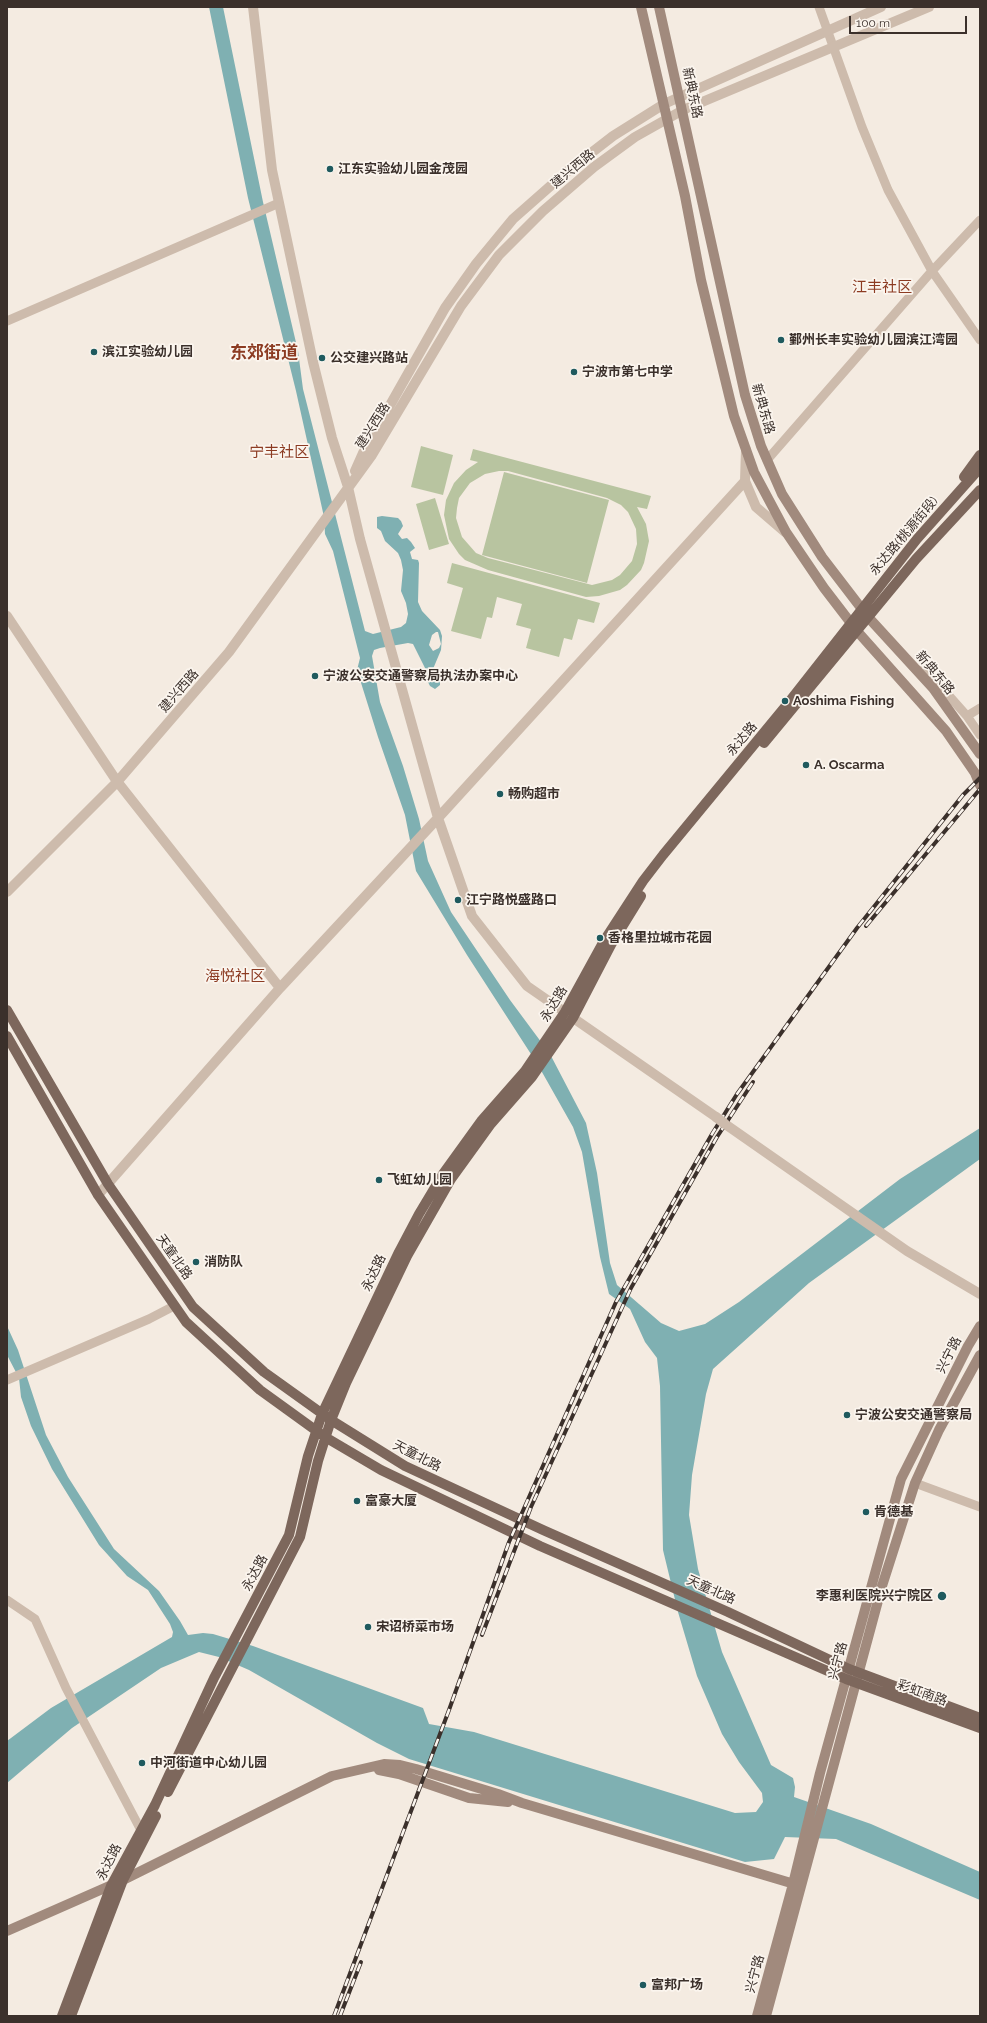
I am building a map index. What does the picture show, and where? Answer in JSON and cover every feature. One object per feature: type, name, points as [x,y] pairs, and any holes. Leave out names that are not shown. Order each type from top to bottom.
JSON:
[{"type":"main road","points":[[642,7],[685,196],[701,280],[734,416],[754,472],[786,532],[824,588],[858,631],[946,731],[975,773],[980,784]]},
{"type":"main road","name":"新典东路","points":[[659,7],[745,395],[767,460],[782,494],[822,557],[865,613],[933,688],[980,754]]},
{"type":"main road","points":[[933,520],[980,455]]},
{"type":"main road","name":"永达路(桃源街段)","points":[[858,631],[865,613],[933,520],[980,468]]},
{"type":"main road","name":"永达路(桃源街段)","points":[[851,622],[865,613],[980,490]]},
{"type":"main road","points":[[963,508],[980,498]]},
{"type":"main road","name":"永达路","points":[[569,1015],[604,941],[643,881],[785,707],[851,622]]},
{"type":"main road","name":"永达路","points":[[246,1627],[300,1537],[325,1437],[346,1384],[393,1282],[447,1185],[569,1015],[612,943],[650,884],[684,840],[858,631]]},
{"type":"main road","name":"天童北路","points":[[7,1010],[108,1184],[193,1307],[264,1372],[322,1414],[405,1466],[717,1607],[852,1676]]},
{"type":"main road","name":"天童北路","points":[[7,1036],[98,1195],[186,1322],[260,1390],[315,1430],[382,1470],[540,1546],[650,1595],[852,1676],[980,1718]]},
{"type":"main road","name":"永达路","points":[[71,2016],[123,1880],[143,1834],[246,1627],[289,1535],[315,1430],[399,1252],[419,1214],[443,1174],[482,1120],[528,1074]]},
{"type":"main road","name":"兴宁路","points":[[766,2016],[797,1885],[852,1676],[901,1479],[968,1346],[980,1326]]},
{"type":"main road","name":"兴宁路","points":[[852,1676],[915,1484],[939,1430],[980,1355]]},
{"type":"main road","name":"彩虹南路","points":[[852,1676],[980,1728]]},
{"type":"main road","points":[[7,1931],[111,1886],[332,1776],[365,1768],[399,1774],[469,1798],[522,1803],[797,1885]]},
{"type":"main road","name":"永达路","points":[[62,2016],[111,1886],[143,1834]]},
{"type":"main road","name":"兴宁路","points":[[757,2016],[797,1885]]},
{"type":"street","points":[[254,7],[277,204],[317,378],[345,491],[360,539],[438,818],[472,916],[527,986],[907,1251],[980,1294]]},
{"type":"street","points":[[819,7],[888,190],[932,272],[980,340]]},
{"type":"street","name":"建兴西路","points":[[345,491],[363,453],[444,308],[476,264],[513,219],[564,174],[613,136],[664,104],[880,7]]},
{"type":"street","name":"建兴西路","points":[[7,892],[117,782],[229,652],[372,455],[461,306],[499,255],[543,211],[594,167],[635,137],[668,120],[683,110],[928,7]]},
{"type":"street","points":[[7,321],[277,204]]},
{"type":"street","points":[[767,460],[932,272],[980,220]]},
{"type":"street","points":[[746,448],[745,481],[756,507],[786,532]]},
{"type":"street","points":[[98,1195],[280,988],[431,826],[745,481]]},
{"type":"street","points":[[7,616],[117,782],[280,988]]},
{"type":"street","points":[[912,665],[936,680],[967,716],[980,735]]},
{"type":"street","points":[[967,716],[980,708]]},
{"type":"street","points":[[7,1380],[149,1319],[174,1306]]},
{"type":"street","points":[[915,1484],[980,1507]]},
{"type":"street","points":[[7,1600],[35,1619],[66,1688],[143,1834]]},
{"type":"green space","points":[[421,446],[453,455],[443,495],[411,487]]},
{"type":"green space","points":[[473,449],[651,496],[647,509],[637,507],[646,524],[649,541],[641,570],[627,585],[620,590],[599,596],[586,597],[488,570],[465,560],[449,539],[444,515],[446,500],[454,483],[466,470],[478,462],[470,460]],"holes":[[[508,471],[607,498],[621,505],[628,512],[636,529],[637,544],[632,561],[620,575],[612,580],[592,585],[488,558],[476,553],[462,537],[456,518],[459,498],[470,483],[485,474]]]},
{"type":"green space","points":[[504,472],[609,500],[587,583],[482,555]]},
{"type":"green space","points":[[435,498],[449,544],[429,550],[416,504]]},
{"type":"green space","points":[[452,563],[600,603],[594,623],[578,619],[572,640],[564,638],[559,657],[526,648],[531,629],[516,625],[522,604],[497,597],[492,618],[487,617],[481,639],[451,631],[463,588],[447,583]]},
{"type":"water","points":[[209,7],[223,7],[263,202],[298,351],[303,389],[365,631],[373,634],[401,627],[406,623],[408,614],[406,603],[401,591],[403,570],[401,560],[398,553],[385,541],[381,531],[377,528],[377,517],[382,516],[398,518],[403,526],[398,534],[402,539],[407,538],[415,548],[410,552],[412,559],[418,560],[419,563],[418,602],[422,611],[440,630],[442,636],[441,650],[433,669],[440,681],[440,685],[435,689],[430,686],[427,680],[425,668],[413,644],[408,643],[380,648],[374,650],[372,656],[380,702],[403,766],[419,819],[428,861],[451,912],[510,1000],[550,1054],[586,1123],[597,1173],[610,1263],[617,1285],[661,1323],[679,1331],[705,1324],[739,1302],[900,1179],[980,1128],[980,1159],[809,1283],[713,1369],[706,1394],[692,1475],[689,1515],[698,1569],[722,1652],[771,1765],[793,1778],[795,1787],[794,1797],[871,1824],[980,1872],[980,1900],[836,1839],[785,1837],[774,1859],[745,1862],[409,1759],[377,1743],[249,1670],[219,1657],[199,1652],[161,1668],[72,1728],[7,1783],[7,1741],[51,1708],[172,1637],[173,1632],[170,1624],[148,1590],[127,1576],[99,1545],[52,1469],[31,1426],[21,1397],[19,1378],[7,1355],[7,1326],[18,1350],[46,1435],[68,1477],[114,1549],[159,1591],[188,1635],[203,1633],[213,1634],[253,1646],[423,1708],[429,1724],[474,1732],[735,1813],[756,1812],[763,1802],[762,1793],[739,1762],[722,1734],[697,1676],[678,1612],[663,1550],[660,1386],[657,1358],[645,1342],[630,1309],[609,1294],[600,1257],[582,1152],[573,1127],[538,1065],[467,955],[416,871],[405,815],[357,670],[360,658],[333,551],[325,534],[324,517],[296,391],[248,198]],"holes":[[[438,632],[441,644],[439,648],[433,651],[429,645],[432,635]]]},
{"type":"railway","points":[[334,2016],[449,1710],[509,1542],[616,1302],[712,1134],[737,1094],[857,928],[963,795],[980,778]]},
{"type":"railway","points":[[866,926],[980,789]]},
{"type":"railway","points":[[482,1635],[531,1507],[631,1288],[717,1137],[753,1082]]},
{"type":"railway","points":[[340,2016],[361,1962]]},
{"type":"place","name":"江东实验幼儿园金茂园","points":[[330,169]]},
{"type":"place","name":"鄞州长丰实验幼儿园滨江湾园","points":[[781,340]]},
{"type":"place","name":"滨江实验幼儿园","points":[[94,352]]},
{"type":"place","name":"公交建兴路站","points":[[322,358]]},
{"type":"place","name":"宁波市第七中学","points":[[574,372]]},
{"type":"place","name":"宁波公安交通警察局执法办案中心","points":[[315,676]]},
{"type":"place","name":"Aoshima Fishing","points":[[785,701]]},
{"type":"place","name":"A. Oscarma","points":[[806,765]]},
{"type":"place","name":"畅购超市","points":[[500,794]]},
{"type":"place","name":"江宁路悦盛路口","points":[[458,900]]},
{"type":"place","name":"香格里拉城市花园","points":[[600,938]]},
{"type":"place","name":"飞虹幼儿园","points":[[379,1180]]},
{"type":"place","name":"消防队","points":[[196,1262]]},
{"type":"place","name":"宁波公安交通警察局","points":[[847,1415]]},
{"type":"place","name":"富豪大厦","points":[[357,1501]]},
{"type":"place","name":"肯德基","points":[[866,1512]]},
{"type":"place","name":"李惠利医院兴宁院区","points":[[942,1596]]},
{"type":"place","name":"宋诏桥菜市场","points":[[368,1627]]},
{"type":"place","name":"中河街道中心幼儿园","points":[[142,1763]]},
{"type":"place","name":"富邦广场","points":[[643,1985]]},
{"type":"district","name":"江丰社区","points":[[882,287]]},
{"type":"district","name":"东郊街道","points":[[264,353]]},
{"type":"district","name":"宁丰社区","points":[[279,452]]},
{"type":"district","name":"海悦社区","points":[[235,976]]}]
